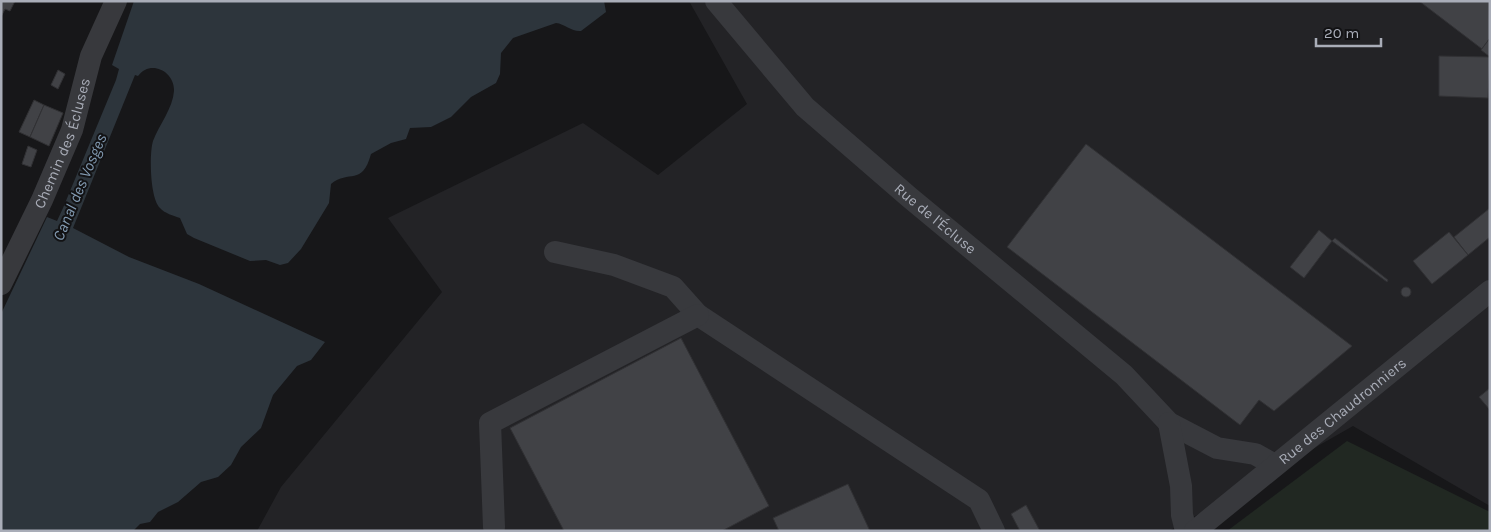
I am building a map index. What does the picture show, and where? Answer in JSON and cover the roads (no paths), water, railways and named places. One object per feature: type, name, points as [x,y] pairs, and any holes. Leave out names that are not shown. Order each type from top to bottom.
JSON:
[{"type":"street","name":"Chemin des Écluses","points":[[1,284],[42,200],[72,130],[91,56],[116,1]]},
{"type":"street","name":"Rue de l'Écluse","points":[[716,1],[805,107],[908,198],[1124,375],[1169,423],[1217,448],[1255,454],[1275,465]]},
{"type":"street","points":[[554,252],[614,265],[673,287],[698,315],[979,500],[994,531]]},
{"type":"street","name":"Rue des Chaudronniers","points":[[1196,531],[1490,291]]},
{"type":"street","points":[[494,527],[490,423],[698,315]]},
{"type":"street","points":[[1169,423],[1181,486],[1182,515],[1186,531]]},
{"type":"water","name":"Canal des Vosges","points":[[134,1],[604,1],[606,12],[581,31],[556,23],[513,38],[501,53],[500,74],[496,83],[471,97],[451,117],[431,127],[410,128],[406,139],[391,143],[371,154],[367,164],[359,174],[331,184],[329,203],[301,249],[288,263],[280,265],[266,260],[250,261],[194,238],[187,234],[180,218],[160,208],[154,196],[152,186],[152,147],[153,141],[171,104],[174,91],[173,84],[166,73],[155,68],[149,68],[138,76],[135,75],[73,228],[129,257],[199,284],[325,342],[311,360],[297,366],[273,395],[261,428],[241,447],[231,465],[218,477],[201,482],[178,502],[158,512],[150,522],[140,524],[133,531],[1,531],[1,314],[47,217],[57,221],[63,208],[116,80],[119,69],[112,65]]}]
